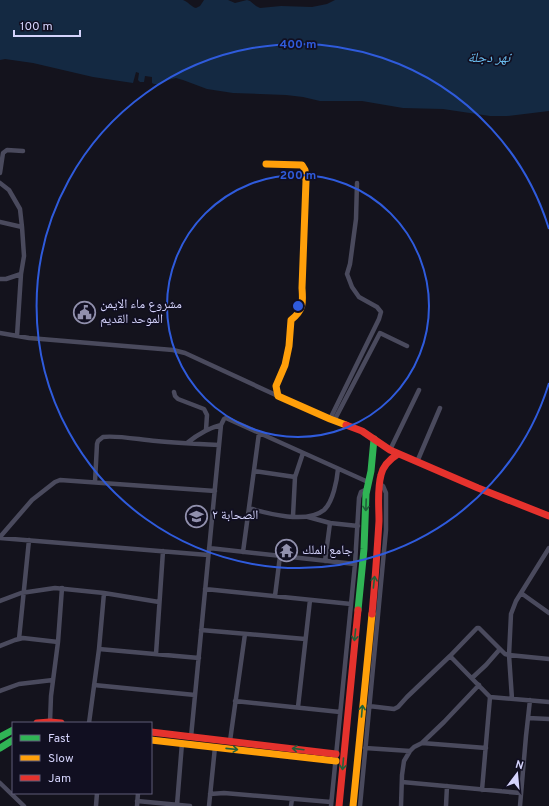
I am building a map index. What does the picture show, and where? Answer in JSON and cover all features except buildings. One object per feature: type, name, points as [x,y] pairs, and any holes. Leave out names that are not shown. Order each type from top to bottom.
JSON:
[{"type":"street","points":[[0,173],[3,153],[7,150],[23,152]]},
{"type":"street","points":[[266,164],[302,165],[305,170],[306,182],[302,287],[304,300],[300,311],[291,320],[285,365],[276,386],[278,396]]},
{"type":"street","points":[[0,183],[9,190],[20,209],[22,227],[24,256],[16,336]]},
{"type":"street","points":[[332,420],[381,312],[377,307],[358,297],[347,274],[350,264],[356,219],[357,183]]},
{"type":"street","points":[[0,222],[22,227]]},
{"type":"street","points":[[0,279],[6,279],[21,274]]},
{"type":"street","points":[[0,333],[29,338],[173,350],[186,353],[332,420],[362,431],[398,454],[549,516]]},
{"type":"street","points":[[332,420],[380,333],[407,346]]},
{"type":"street","points":[[390,450],[419,390]]},
{"type":"street","points":[[174,392],[178,399],[204,409],[207,414],[206,430]]},
{"type":"street","points":[[417,462],[440,408]]},
{"type":"street","points":[[191,737],[221,425],[224,419],[226,418],[338,469],[368,486]]},
{"type":"street","points":[[187,443],[206,430],[221,425]]},
{"type":"street","points":[[243,552],[259,433]]},
{"type":"street","points":[[95,482],[97,444],[103,437],[219,446]]},
{"type":"street","points":[[210,794],[224,793],[331,804],[340,712],[347,683],[364,548],[368,486],[374,439]]},
{"type":"street","points":[[293,516],[295,477],[303,453]]},
{"type":"street","points":[[353,806],[368,684],[378,543],[380,503],[379,483],[381,473],[389,460],[398,454]]},
{"type":"street","points":[[308,517],[325,509],[330,501],[337,480],[338,469]]},
{"type":"street","points":[[254,471],[295,477]]},
{"type":"street","points":[[371,471],[381,473]]},
{"type":"street","points":[[0,538],[32,500],[55,482],[63,479],[215,491]]},
{"type":"street","points":[[339,806],[359,496],[368,486]]},
{"type":"street","points":[[249,508],[270,514],[308,517],[330,523],[358,526]]},
{"type":"street","points":[[325,561],[330,523]]},
{"type":"street","points":[[0,538],[208,555]]},
{"type":"street","points":[[19,639],[25,592],[29,540]]},
{"type":"street","points":[[209,548],[355,564]]},
{"type":"street","points":[[512,699],[509,655],[511,614],[516,601],[549,548]]},
{"type":"street","points":[[156,654],[163,551]]},
{"type":"street","points":[[275,596],[280,556]]},
{"type":"street","points":[[0,601],[25,592],[62,588],[159,602]]},
{"type":"street","points":[[50,722],[50,705],[58,642],[62,588]]},
{"type":"street","points":[[205,589],[351,604]]},
{"type":"street","points":[[89,722],[99,649],[104,593]]},
{"type":"street","points":[[521,593],[549,613]]},
{"type":"street","points":[[298,708],[310,600]]},
{"type":"street","points":[[369,706],[394,709],[398,707],[478,628],[505,654],[549,659]]},
{"type":"street","points":[[201,630],[305,639]]},
{"type":"street","points":[[230,741],[245,634]]},
{"type":"street","points":[[0,646],[19,639],[28,638],[58,642]]},
{"type":"street","points":[[99,649],[199,658]]},
{"type":"street","points":[[472,678],[500,649]]},
{"type":"street","points":[[450,656],[490,697],[549,702]]},
{"type":"street","points":[[0,691],[19,684],[53,680]]},
{"type":"street","points":[[360,806],[369,706],[368,684]]},
{"type":"street","points":[[94,685],[195,695]]},
{"type":"street","points":[[401,806],[404,761],[410,751],[422,743],[444,722],[478,685]]},
{"type":"street","points":[[482,790],[490,697]]},
{"type":"street","points":[[520,806],[520,793],[530,700]]},
{"type":"street","points":[[235,702],[340,712]]},
{"type":"street","points":[[528,718],[549,720]]},
{"type":"street","points":[[0,738],[12,731]]},
{"type":"street","points":[[155,737],[191,737],[230,741],[336,757]]},
{"type":"street","points":[[155,737],[182,743],[215,747],[336,757]]},
{"type":"street","points":[[0,748],[12,741]]},
{"type":"street","points":[[177,805],[182,743]]},
{"type":"street","points":[[422,743],[486,748]]},
{"type":"street","points":[[209,806],[215,747]]},
{"type":"street","points":[[366,748],[410,751]]},
{"type":"street","points":[[402,782],[520,793]]},
{"type":"street","points":[[0,783],[12,793]]},
{"type":"street","points":[[446,806],[447,786]]},
{"type":"street","points":[[13,794],[24,806]]},
{"type":"street","points":[[96,806],[97,794]]},
{"type":"street","points":[[291,806],[292,799]]},
{"type":"street","points":[[137,803],[190,806]]},
{"type":"water","name":"نهر دجلة","points":[[0,0],[183,0],[196,8],[200,6],[204,0],[228,0],[235,3],[247,0],[260,8],[281,6],[312,7],[327,4],[335,0],[549,0],[549,111],[507,116],[490,116],[443,109],[403,108],[362,101],[320,101],[286,95],[233,93],[207,89],[176,78],[159,84],[154,84],[152,83],[152,77],[145,76],[144,82],[140,82],[138,80],[139,73],[136,72],[133,83],[93,77],[33,63],[5,59],[0,60]]},
{"type":"traffic: fast","points":[[358,610],[364,549],[366,494],[371,471],[374,439]]},
{"type":"traffic: fast","points":[[0,737],[12,731]]},
{"type":"traffic: fast","points":[[0,748],[12,741]]},
{"type":"traffic: slow","points":[[266,164],[302,165],[305,170],[306,181],[302,306],[291,320],[289,346],[285,365],[276,386],[278,396],[346,425]]},
{"type":"traffic: slow","points":[[353,806],[372,614]]},
{"type":"traffic: slow","points":[[152,740],[336,761]]},
{"type":"traffic: jam","points":[[346,425],[362,431],[390,450],[478,488],[549,516]]},
{"type":"traffic: jam","points":[[372,614],[379,521],[380,481],[385,466],[398,454]]},
{"type":"traffic: jam","points":[[339,806],[358,610]]},
{"type":"traffic: jam","points":[[152,732],[336,754]]},
{"type":"place","name":"مشروع ماء الايمن الموحد القديم","points":[[85,312]]},
{"type":"place","name":"الصحابة ٢","points":[[197,516]]},
{"type":"place","name":"جامع الملك","points":[[286,551]]}]
